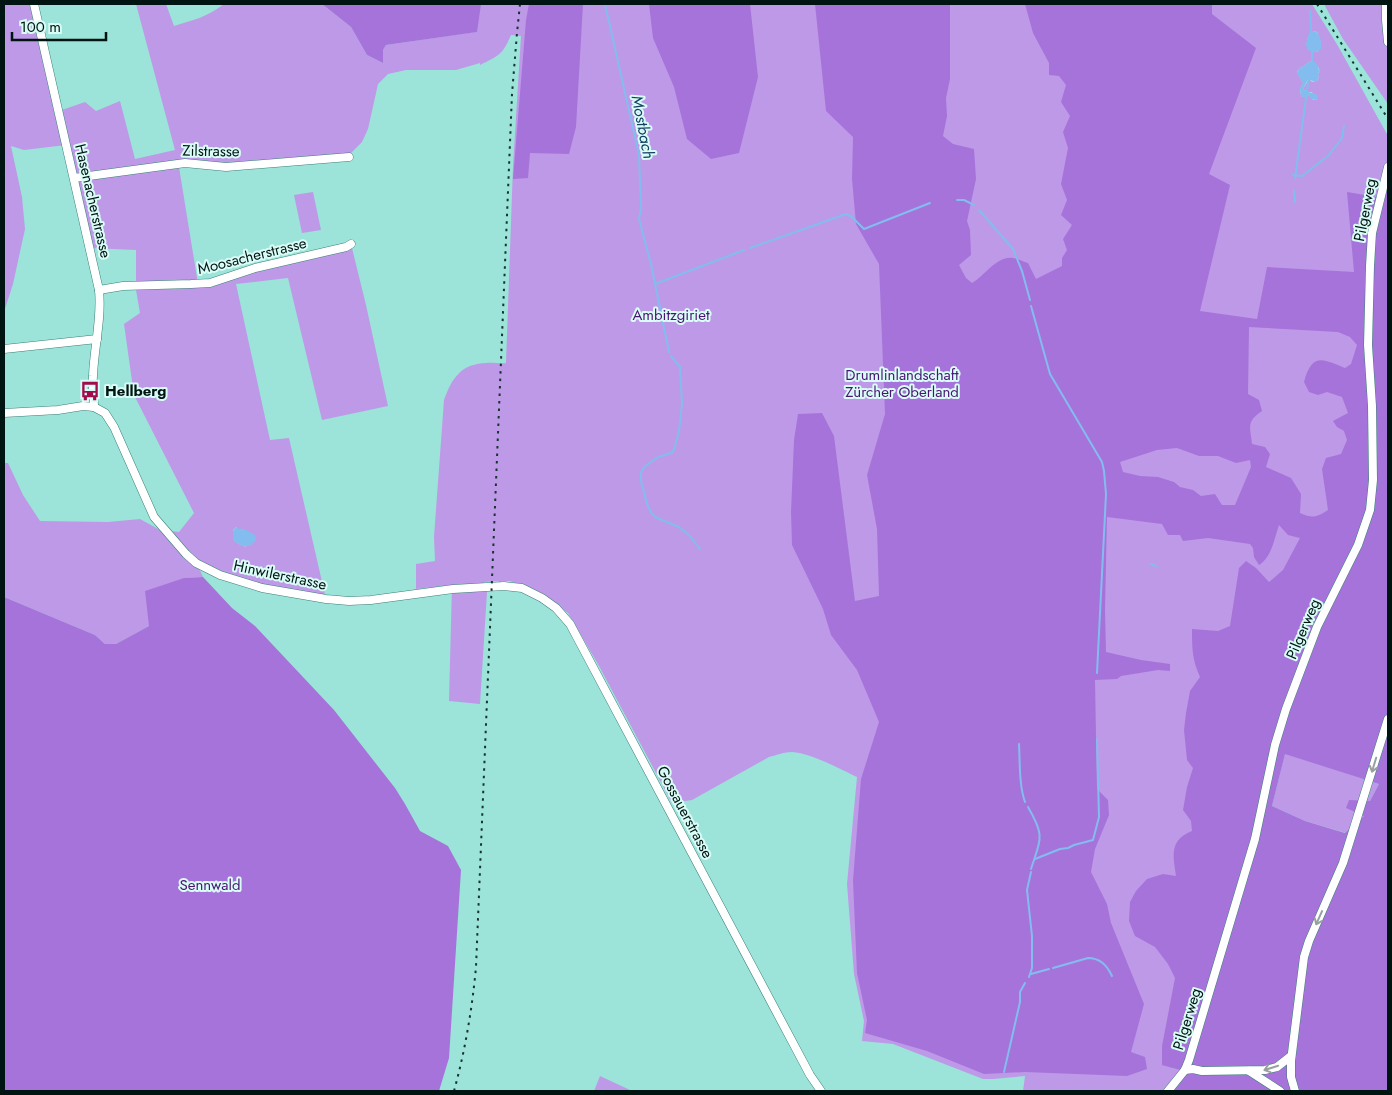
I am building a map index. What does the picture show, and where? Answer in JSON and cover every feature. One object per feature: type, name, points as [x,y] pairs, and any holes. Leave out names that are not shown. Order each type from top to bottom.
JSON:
[{"type":"street","name":"Hasenacherstrasse","points":[[34,4],[99,290],[100,302],[93,377],[94,407]]},
{"type":"street","points":[[1386,4],[1388,42]]},
{"type":"street","name":"Zilstrasse","points":[[74,178],[185,163],[226,167],[349,157]]},
{"type":"street","name":"Pilgerweg","points":[[1168,1091],[1185,1070],[1203,1016],[1255,839],[1275,745],[1286,709],[1317,627],[1358,545],[1370,510],[1373,480],[1372,406],[1368,345],[1370,266],[1372,233],[1388,167]]},
{"type":"street","name":"Moosacherstrasse","points":[[99,290],[123,286],[210,282],[255,268],[346,247],[351,244]]},
{"type":"street","points":[[4,348],[97,339]]},
{"type":"street","points":[[4,413],[58,410],[83,406],[94,407]]},
{"type":"street","name":"Hinwilerstrasse","points":[[94,407],[105,414],[114,427],[154,517],[186,554],[202,566],[220,575],[270,590],[326,599],[349,600],[371,600],[453,589],[492,586]]},
{"type":"street","name":"Gossauerstrasse","points":[[492,586],[522,588],[542,598],[556,608],[570,624],[810,1075],[821,1091]]},
{"type":"street","points":[[1295,1091],[1291,1077],[1291,1056],[1301,968],[1306,950],[1343,863],[1388,719]]},
{"type":"street","points":[[1185,1070],[1193,1068],[1202,1071],[1265,1070],[1274,1068],[1291,1056]]},
{"type":"street","points":[[1249,1071],[1280,1091]]},
{"type":"green space","name":"Drumlinlandschaft Zürcher Oberland","points":[[4,4],[34,4],[59,111],[85,102],[96,111],[120,101],[135,159],[175,150],[136,4],[166,4],[174,26],[206,15],[224,4],[322,4],[351,27],[367,55],[383,63],[383,50],[386,45],[475,32],[455,4],[1211,4],[1212,14],[1212,4],[1312,4],[1338,46],[1388,136],[1388,177],[1383,198],[1372,196],[1384,199],[1325,618],[1173,1068],[1187,1072],[1172,1091],[1023,1091],[1025,1076],[983,1079],[893,1044],[862,1041],[864,1021],[854,974],[847,884],[857,777],[808,755],[786,752],[769,757],[692,800],[672,803],[599,666],[568,613],[535,591],[510,581],[501,581],[499,585],[499,581],[484,582],[487,592],[480,704],[449,701],[452,585],[416,589],[416,564],[435,561],[434,537],[444,400],[450,385],[464,369],[470,366],[506,363],[513,166],[521,36],[511,35],[500,54],[480,65],[480,63],[456,70],[406,70],[388,74],[378,84],[368,129],[362,142],[348,156],[226,164],[178,161],[198,284],[351,244],[388,406],[322,420],[288,278],[236,284],[270,440],[289,438],[326,599],[262,588],[197,564],[203,577],[184,578],[149,626],[116,644],[105,644],[95,635],[4,597],[4,463],[8,463],[23,495],[40,521],[108,522],[140,519],[160,530],[179,532],[194,513],[134,395],[124,324],[140,313],[136,290],[136,250],[90,248],[66,145],[24,150],[11,146],[22,197],[25,229],[13,284],[4,312]],"holes":[[[1314,31],[1317,32],[1320,39],[1321,48],[1317,52],[1310,51],[1307,45],[1309,34]],[[1311,61],[1319,68],[1317,81],[1312,82],[1309,79],[1303,89],[1312,92],[1317,100],[1313,100],[1309,94],[1307,98],[1301,96],[1300,89],[1303,83],[1297,72]],[[236,527],[246,547],[235,541],[233,530]]]},
{"type":"green space","points":[[322,4],[481,4],[477,32],[386,45],[383,50],[383,63],[367,55],[351,27]]},
{"type":"green space","points":[[529,4],[583,4],[576,127],[569,154],[530,153],[528,178],[513,179],[526,20]]},
{"type":"green space","points":[[649,4],[750,4],[758,77],[739,153],[711,159],[687,139],[674,87],[653,38]]},
{"type":"green space","points":[[815,4],[950,4],[950,79],[946,98],[947,116],[943,136],[953,144],[974,149],[976,179],[967,221],[970,230],[971,255],[959,265],[966,278],[972,283],[996,263],[1007,258],[1013,258],[1028,263],[1036,279],[1062,266],[1062,258],[1067,250],[1063,239],[1072,225],[1061,215],[1067,200],[1061,184],[1068,148],[1063,132],[1070,116],[1061,102],[1066,85],[1059,76],[1049,75],[1049,63],[1033,33],[1025,4],[1212,4],[1212,14],[1256,48],[1209,174],[1230,185],[1200,311],[1257,319],[1267,267],[1354,272],[1347,192],[1383,198],[1388,177],[1388,1091],[1172,1091],[1187,1072],[1162,1065],[1162,1046],[1175,978],[1168,964],[1155,947],[1135,936],[1129,921],[1130,902],[1136,891],[1147,879],[1163,874],[1176,876],[1174,849],[1179,839],[1192,831],[1191,821],[1183,810],[1193,768],[1187,760],[1184,730],[1186,713],[1190,691],[1200,677],[1193,654],[1192,629],[1218,631],[1230,626],[1239,568],[1246,561],[1256,568],[1269,582],[1283,570],[1300,538],[1288,535],[1279,525],[1270,553],[1259,565],[1250,544],[1208,538],[1183,541],[1180,535],[1168,535],[1162,524],[1107,517],[1106,652],[1170,664],[1170,671],[1158,670],[1121,676],[1117,679],[1095,680],[1097,789],[1108,800],[1109,815],[1095,849],[1091,872],[1107,904],[1111,923],[1144,1004],[1131,1052],[1145,1057],[1147,1069],[1127,1076],[1025,1072],[984,1074],[927,1051],[865,1033],[867,1020],[857,973],[853,880],[861,779],[879,722],[857,670],[831,635],[823,609],[792,545],[791,512],[794,440],[798,414],[822,413],[834,436],[855,601],[879,596],[877,529],[867,475],[885,414],[879,264],[856,224],[852,179],[853,137],[826,111]],"holes":[[[1249,327],[1338,332],[1350,337],[1357,345],[1351,364],[1345,368],[1319,360],[1311,366],[1304,382],[1309,392],[1318,395],[1327,392],[1342,397],[1348,413],[1333,421],[1337,427],[1344,431],[1347,440],[1341,454],[1326,458],[1322,469],[1328,510],[1318,516],[1312,517],[1300,513],[1301,494],[1291,478],[1266,467],[1270,454],[1265,447],[1252,444],[1250,425],[1253,418],[1262,411],[1259,400],[1248,394]],[[1177,448],[1199,456],[1218,456],[1236,463],[1250,460],[1251,467],[1235,505],[1222,505],[1215,494],[1201,496],[1193,490],[1180,487],[1174,482],[1158,477],[1140,476],[1123,472],[1120,462],[1157,450]],[[1285,754],[1379,784],[1370,801],[1349,800],[1346,808],[1364,816],[1345,833],[1305,821],[1272,806]]]},
{"type":"green space","points":[[1324,4],[1388,4],[1388,104],[1343,39]]},
{"type":"green space","points":[[313,192],[321,230],[302,233],[294,195]]},
{"type":"green space","name":"Sennwald","points":[[203,577],[232,608],[255,626],[334,710],[395,788],[420,831],[448,846],[461,870],[449,1058],[439,1091],[4,1091],[4,597],[95,635],[105,644],[116,644],[149,626],[145,591],[184,578]]},
{"type":"green space","points":[[1285,753],[1379,784],[1364,816],[1346,833],[1305,821],[1272,806]]},
{"type":"green space","points":[[600,1076],[630,1090],[635,1091],[594,1091]]},
{"type":"water","points":[[1314,31],[1319,36],[1321,44],[1321,49],[1316,52],[1309,51],[1306,44],[1309,33]]},
{"type":"water","points":[[1311,61],[1315,62],[1318,66],[1319,77],[1316,82],[1308,79],[1303,89],[1316,94],[1318,97],[1316,100],[1311,99],[1309,94],[1307,99],[1301,96],[1300,88],[1303,83],[1297,73],[1299,69]]},
{"type":"water","points":[[235,528],[244,529],[255,535],[256,539],[251,546],[243,546],[233,541],[233,531]]},
{"type":"waterway","name":"Mostbach","points":[[605,4],[639,155],[641,209],[639,219],[651,264],[669,352]]},
{"type":"waterway","points":[[1310,11],[1311,32]]},
{"type":"waterway","points":[[1312,52],[1312,62]]},
{"type":"waterway","points":[[1295,178],[1309,76]]},
{"type":"waterway","points":[[1293,175],[1302,176],[1329,155],[1342,138],[1344,126]]},
{"type":"waterway","points":[[1294,191],[1295,202]]},
{"type":"waterway","points":[[957,200],[964,200],[974,205]]},
{"type":"waterway","name":"Mostbach","points":[[750,248],[846,214],[852,217],[864,229],[930,203]]},
{"type":"waterway","points":[[979,210],[1013,249],[1022,271],[1030,300]]},
{"type":"waterway","name":"Mostbach","points":[[655,284],[744,250]]},
{"type":"waterway","points":[[1031,306],[1050,374],[1102,462],[1104,471],[1106,494],[1097,673]]},
{"type":"waterway","name":"Mostbach","points":[[671,356],[680,367],[682,404],[679,431],[674,450],[671,453],[658,457],[644,467],[641,473],[641,481],[647,504],[652,514],[679,527],[689,535],[700,549]]},
{"type":"waterway","points":[[1151,564],[1156,566]]},
{"type":"waterway","points":[[1035,859],[1060,849],[1093,840],[1099,817],[1097,739]]},
{"type":"waterway","points":[[1019,744],[1021,781],[1025,802]]},
{"type":"waterway","points":[[1028,807],[1037,825],[1040,837],[1031,869]]},
{"type":"waterway","points":[[1029,977],[1032,968],[1032,936],[1027,890],[1031,872]]},
{"type":"waterway","points":[[1053,968],[1092,958],[1103,963],[1112,976]]},
{"type":"waterway","points":[[1031,974],[1049,969]]},
{"type":"waterway","points":[[1004,1072],[1020,1002],[1020,992],[1025,983]]},
{"type":"railway","points":[[454,1091],[468,1030],[476,967],[512,94],[520,4]]},
{"type":"railway","points":[[1317,4],[1388,119]]},
{"type":"place","name":"Hellberg","points":[[90,391]]},
{"type":"park label","name":"Ambitzgiriet","points":[[671,315]]}]
